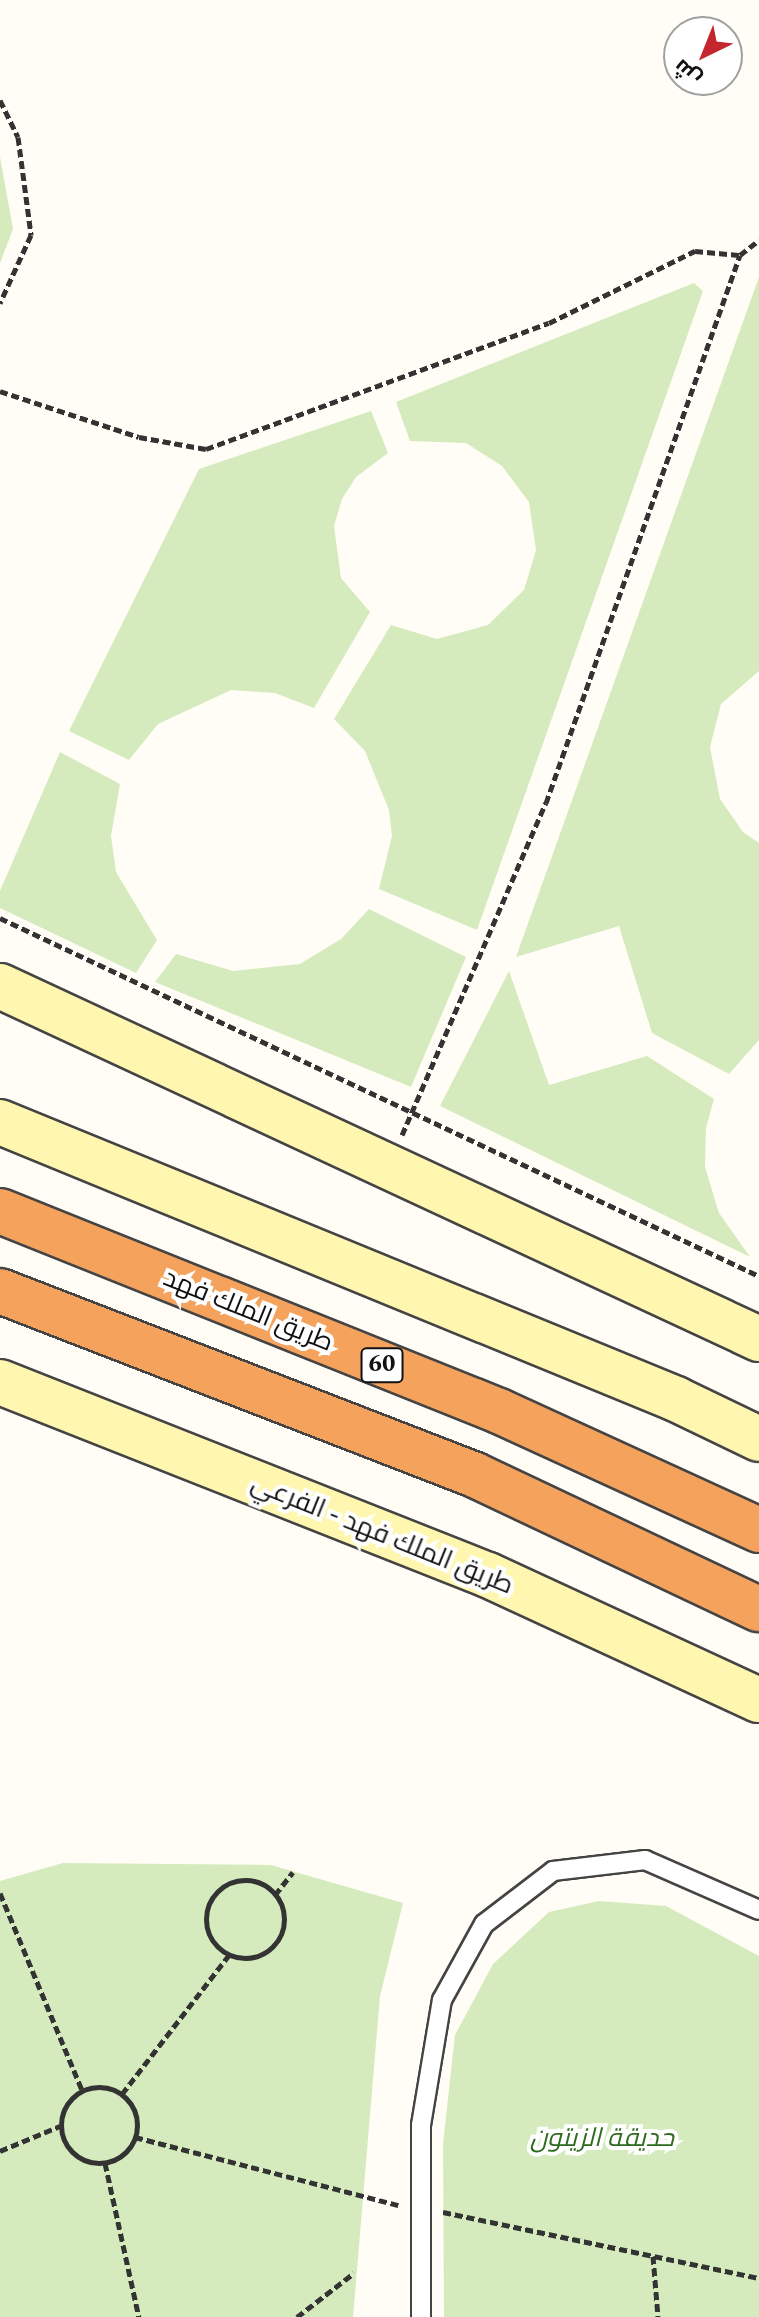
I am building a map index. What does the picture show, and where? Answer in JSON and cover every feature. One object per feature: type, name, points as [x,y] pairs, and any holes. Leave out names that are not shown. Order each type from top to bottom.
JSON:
[{"type":"highway","name":"طريق الملك فهد","points":[[0,1211],[499,1411],[759,1530]]},
{"type":"highway","points":[[0,1291],[475,1475],[759,1609]]},
{"type":"main road","points":[[0,986],[759,1339]]},
{"type":"main road","points":[[0,1122],[676,1399],[759,1439]]},
{"type":"main road","name":"طريق الملك فهد - الفرعي","points":[[0,1382],[488,1575],[759,1700]]},
{"type":"lane","points":[[421,2317],[421,2125],[442,2000],[484,1924],[553,1871],[645,1860],[759,1910]]},
{"type":"path","points":[[0,100],[18,137],[31,235],[0,303]]},
{"type":"path","points":[[413,1113],[546,803],[740,255],[759,240]]},
{"type":"path","points":[[0,391],[139,437],[206,449],[549,323],[695,251],[740,255]]},
{"type":"path","points":[[0,918],[759,1276]]},
{"type":"path","points":[[275,1895],[293,1872]]},
{"type":"path","points":[[246,1880],[275,1895],[284,1913],[279,1939],[258,1956],[230,1954],[211,1938],[207,1925],[212,1898],[232,1882],[246,1880]]},
{"type":"path","points":[[0,1893],[82,2090]]},
{"type":"path","points":[[122,2094],[230,1954]]},
{"type":"path","points":[[99,2086],[122,2094],[137,2119],[135,2137],[123,2155],[105,2163],[73,2154],[60,2126],[65,2105],[82,2090],[99,2086]]},
{"type":"path","points":[[0,2151],[60,2126]]},
{"type":"path","points":[[135,2137],[421,2210],[759,2278]]},
{"type":"path","points":[[105,2163],[139,2317]]},
{"type":"path","points":[[653,2256],[658,2317]]},
{"type":"path","points":[[297,2317],[354,2273]]},
{"type":"green space","points":[[0,157],[13,229],[0,263]]},
{"type":"green space","points":[[759,277],[759,671],[721,704],[710,747],[720,799],[743,832],[759,843],[759,1040],[729,1074],[652,1033],[619,926],[516,957]]},
{"type":"green space","points":[[694,283],[703,291],[477,930],[379,889],[392,836],[389,810],[365,751],[334,719],[391,625],[437,639],[488,625],[524,590],[536,550],[529,502],[502,466],[466,443],[410,441],[396,402]]},
{"type":"green space","points":[[371,411],[388,453],[356,477],[342,499],[334,526],[341,578],[370,612],[314,708],[275,693],[231,690],[158,724],[129,760],[69,731],[199,469]]},
{"type":"green space","points":[[60,752],[120,784],[111,836],[116,872],[157,940],[136,973],[0,908],[0,891]]},
{"type":"green space","points":[[369,909],[466,957],[411,1087],[155,982],[176,954],[233,971],[300,964],[341,939]]},
{"type":"green space","points":[[509,971],[549,1085],[647,1056],[714,1099],[706,1128],[705,1167],[719,1213],[750,1257],[440,1106]]},
{"type":"green space","points":[[63,1863],[271,1865],[403,1903],[380,1996],[353,2317],[0,2317],[0,1881]]},
{"type":"green space","name":"حديقة الزيتون","points":[[599,1901],[666,1906],[759,1956],[759,2317],[444,2317],[443,2144],[455,2035],[493,1964],[549,1912]]}]
